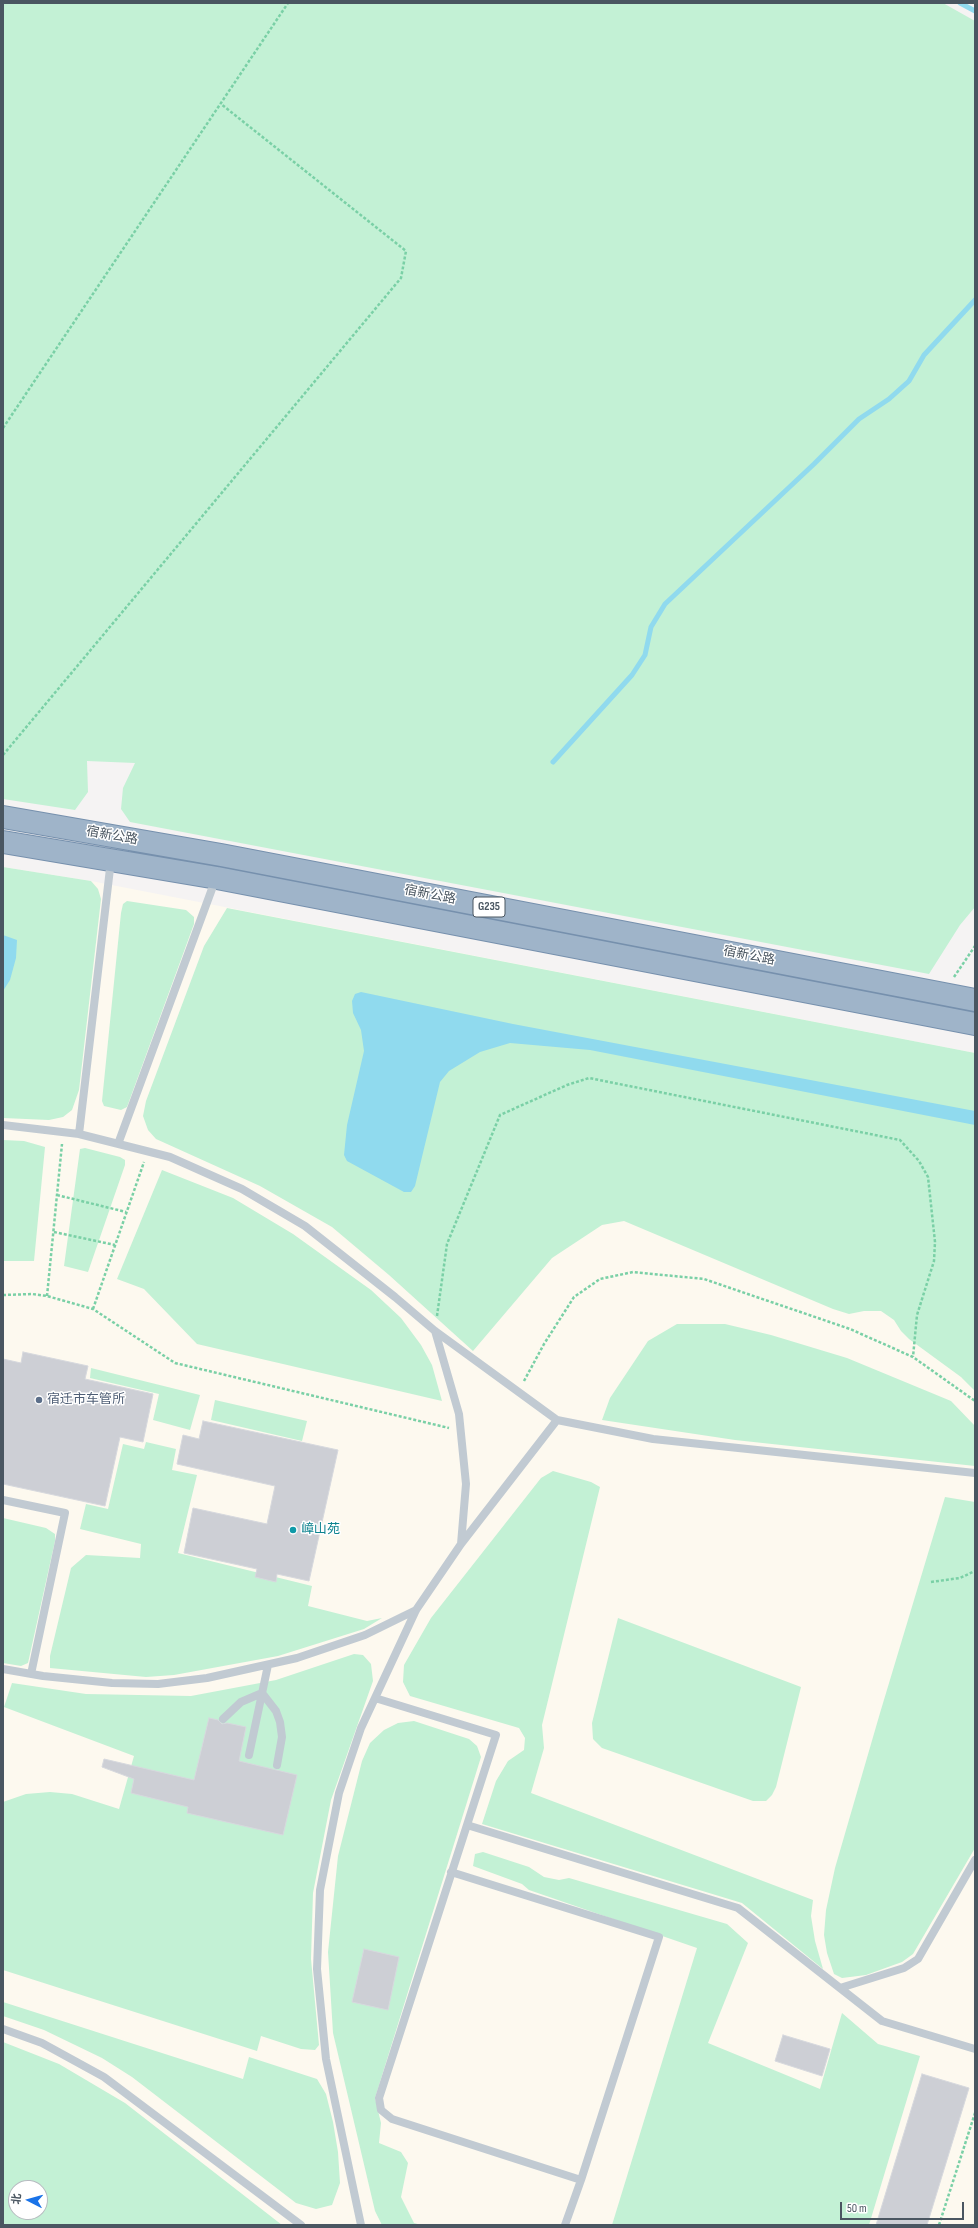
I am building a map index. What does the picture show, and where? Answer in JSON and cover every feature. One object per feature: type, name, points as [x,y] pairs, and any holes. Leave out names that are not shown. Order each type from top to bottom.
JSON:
[{"type":"highway","name":"宿新公路","points":[[3,818],[221,855],[975,1000]]},
{"type":"highway","name":"宿新公路","points":[[3,842],[111,859],[216,878],[975,1024]]},
{"type":"lane","points":[[79,1134],[111,859]]},
{"type":"lane","points":[[118,1144],[216,878]]},
{"type":"lane","points":[[3,1125],[64,1131],[147,1151],[170,1158],[242,1189],[305,1226],[396,1297],[435,1331],[558,1420],[653,1439],[975,1473]]},
{"type":"lane","points":[[435,1331],[459,1414],[466,1484],[460,1544]]},
{"type":"lane","points":[[361,2225],[326,2059],[317,1970],[320,1890],[339,1793],[361,1728],[416,1610],[460,1544],[558,1420]]},
{"type":"lane","points":[[3,1500],[65,1513],[31,1674]]},
{"type":"lane","points":[[3,1669],[31,1674],[112,1682],[158,1684],[207,1678],[297,1658],[365,1635],[416,1610]]},
{"type":"lane","points":[[249,1755],[268,1665]]},
{"type":"lane","points":[[223,1719],[241,1702],[262,1692]]},
{"type":"lane","points":[[262,1692],[276,1712],[280,1722],[282,1737],[277,1765]]},
{"type":"lane","points":[[375,1698],[496,1735],[378,2098],[381,2110],[392,2119],[581,2180]]},
{"type":"lane","points":[[466,1825],[738,1908],[882,2021],[975,2049]]},
{"type":"lane","points":[[840,1988],[904,1968],[918,1959],[975,1860]]},
{"type":"lane","points":[[451,1872],[659,1937],[581,2180],[565,2225]]},
{"type":"lane","points":[[3,2029],[42,2043],[104,2077],[301,2225]]},
{"type":"path","points":[[3,428],[288,3]]},
{"type":"path","points":[[3,755],[401,278],[406,251],[221,104]]},
{"type":"path","points":[[942,994],[975,946]]},
{"type":"path","points":[[435,1331],[447,1244],[500,1115],[567,1085],[589,1078],[900,1140],[919,1161],[928,1177],[934,1242],[934,1261],[917,1316],[913,1357]]},
{"type":"path","points":[[47,1296],[64,1131]]},
{"type":"path","points":[[93,1309],[147,1151]]},
{"type":"path","points":[[57,1195],[126,1212]]},
{"type":"path","points":[[54,1232],[114,1245]]},
{"type":"path","points":[[518,1392],[544,1344],[574,1298],[600,1280],[633,1272],[704,1279],[850,1329],[913,1357],[974,1399]]},
{"type":"path","points":[[3,1295],[32,1294],[47,1296],[93,1309],[175,1363],[460,1431]]},
{"type":"path","points":[[931,1582],[960,1578],[975,1571]]},
{"type":"path","points":[[939,2225],[975,2113]]},
{"type":"shaded area","points":[[3,867],[91,881],[975,1053],[975,2225],[3,2225]]},
{"type":"green space","points":[[3,3],[943,3],[975,21],[975,907],[960,925],[929,974],[130,822],[121,809],[123,788],[135,763],[87,761],[88,792],[75,810],[3,799]]},
{"type":"green space","points":[[3,867],[91,881],[98,889],[101,899],[79,1090],[72,1110],[63,1117],[49,1120],[3,1118]]},
{"type":"green space","points":[[127,901],[186,910],[194,917],[194,924],[127,1107],[121,1110],[104,1106],[102,1101],[121,913],[123,904]]},
{"type":"green space","points":[[227,908],[975,1053],[975,1391],[961,1377],[909,1339],[901,1331],[894,1320],[881,1311],[864,1311],[849,1314],[833,1309],[624,1221],[602,1225],[552,1258],[473,1351],[389,1275],[332,1227],[260,1186],[156,1139],[148,1130],[143,1116],[146,1101],[204,946]]},
{"type":"green space","points":[[3,1140],[24,1141],[45,1147],[34,1261],[3,1261]]},
{"type":"green space","points":[[85,1148],[120,1157],[125,1160],[125,1165],[88,1272],[64,1266],[80,1149]]},
{"type":"green space","points":[[162,1170],[233,1198],[293,1234],[371,1290],[401,1318],[421,1345],[432,1365],[442,1401],[197,1344],[144,1289],[117,1279]]},
{"type":"green space","points":[[677,1324],[725,1324],[771,1335],[847,1358],[951,1401],[975,1426],[975,1466],[735,1440],[602,1420],[610,1398],[648,1341]]},
{"type":"green space","points":[[91,1368],[200,1395],[190,1430],[153,1420],[159,1394],[90,1378]]},
{"type":"green space","points":[[215,1400],[307,1421],[302,1441],[211,1420]]},
{"type":"green space","points":[[146,1442],[176,1449],[172,1470],[197,1475],[178,1553],[312,1586],[308,1606],[367,1621],[382,1618],[364,1629],[278,1656],[174,1675],[146,1677],[50,1668],[50,1656],[71,1568],[86,1555],[140,1558],[141,1544],[80,1529],[86,1504],[108,1509],[123,1444],[144,1449]]},
{"type":"green space","points":[[553,1471],[591,1482],[600,1487],[542,1725],[544,1748],[531,1793],[813,1900],[811,1916],[815,1941],[823,1969],[742,1903],[482,1824],[496,1781],[508,1761],[524,1750],[525,1738],[519,1728],[410,1696],[403,1682],[404,1665],[431,1618],[541,1478]]},
{"type":"green space","points":[[945,1497],[975,1502],[975,1848],[913,1954],[902,1962],[866,1975],[842,1978],[834,1974],[827,1953],[824,1935],[826,1910],[835,1868]]},
{"type":"green space","points":[[3,1518],[46,1528],[55,1534],[55,1541],[28,1663],[21,1666],[3,1663]]},
{"type":"green space","points":[[618,1618],[801,1687],[776,1787],[772,1795],[766,1801],[753,1801],[602,1748],[593,1739],[592,1723]]},
{"type":"green space","points":[[354,1654],[363,1655],[371,1664],[373,1681],[331,1800],[313,1893],[311,1959],[319,2045],[315,2050],[301,2049],[261,2036],[257,2051],[3,1970],[3,1802],[26,1794],[50,1792],[72,1794],[119,1809],[134,1756],[4,1707],[12,1683],[86,1694],[191,1696],[276,1680]]},
{"type":"green space","points":[[414,1721],[469,1739],[477,1746],[481,1757],[375,2098],[381,2123],[379,2143],[401,2152],[408,2163],[401,2197],[414,2223],[421,2225],[382,2225],[375,2211],[333,2033],[328,1952],[338,1856],[362,1761],[370,1743],[384,1730],[398,1723]]},
{"type":"green space","points":[[483,1852],[529,1867],[544,1877],[559,1880],[569,1878],[727,1924],[748,1943],[708,2043],[820,2089],[842,2013],[878,2044],[920,2056],[869,2225],[612,2225],[697,1948],[529,1890],[522,1884],[473,1866],[475,1854]]},
{"type":"green space","points":[[3,2002],[243,2079],[249,2057],[317,2079],[326,2094],[338,2152],[340,2183],[332,2205],[316,2209],[296,2203],[132,2077],[102,2058],[44,2030],[3,2016]]},
{"type":"green space","points":[[3,2042],[59,2064],[125,2103],[282,2225],[3,2225]]},
{"type":"water","points":[[3,935],[17,940],[16,958],[10,980],[3,991]]},
{"type":"water","points":[[361,992],[513,1024],[975,1111],[975,1125],[590,1050],[510,1043],[480,1052],[449,1071],[440,1082],[415,1186],[411,1192],[404,1192],[347,1161],[344,1155],[347,1125],[364,1051],[361,1030],[353,1013],[352,1001],[355,994]]},
{"type":"building","points":[[23,1352],[88,1366],[85,1379],[153,1394],[143,1442],[120,1437],[105,1506],[3,1484],[3,1359],[21,1363]]},
{"type":"building","name":"嶂山苑","points":[[203,1421],[338,1450],[309,1581],[277,1574],[276,1582],[255,1577],[257,1569],[184,1553],[193,1508],[267,1524],[275,1486],[177,1464],[183,1435],[199,1439]]},
{"type":"building","points":[[209,1718],[218,1720],[222,1724],[227,1723],[246,1727],[239,1761],[297,1775],[283,1835],[187,1813],[188,1807],[131,1793],[134,1779],[102,1767],[104,1759],[194,1780]]},
{"type":"building","points":[[364,1949],[399,1957],[388,2010],[352,2002]]},
{"type":"building","points":[[783,2035],[830,2049],[822,2076],[775,2061]]},
{"type":"building","points":[[922,2074],[969,2088],[927,2225],[876,2225]]},
{"type":"waterway","points":[[960,3],[975,11]]},
{"type":"waterway","points":[[553,762],[632,675],[645,655],[651,627],[665,604],[814,464],[859,419],[889,399],[909,381],[924,355],[975,300]]},
{"type":"place","name":"宿迁市车管所","points":[[39,1400]]},
{"type":"place","name":"嶂山苑","points":[[293,1530]]}]
